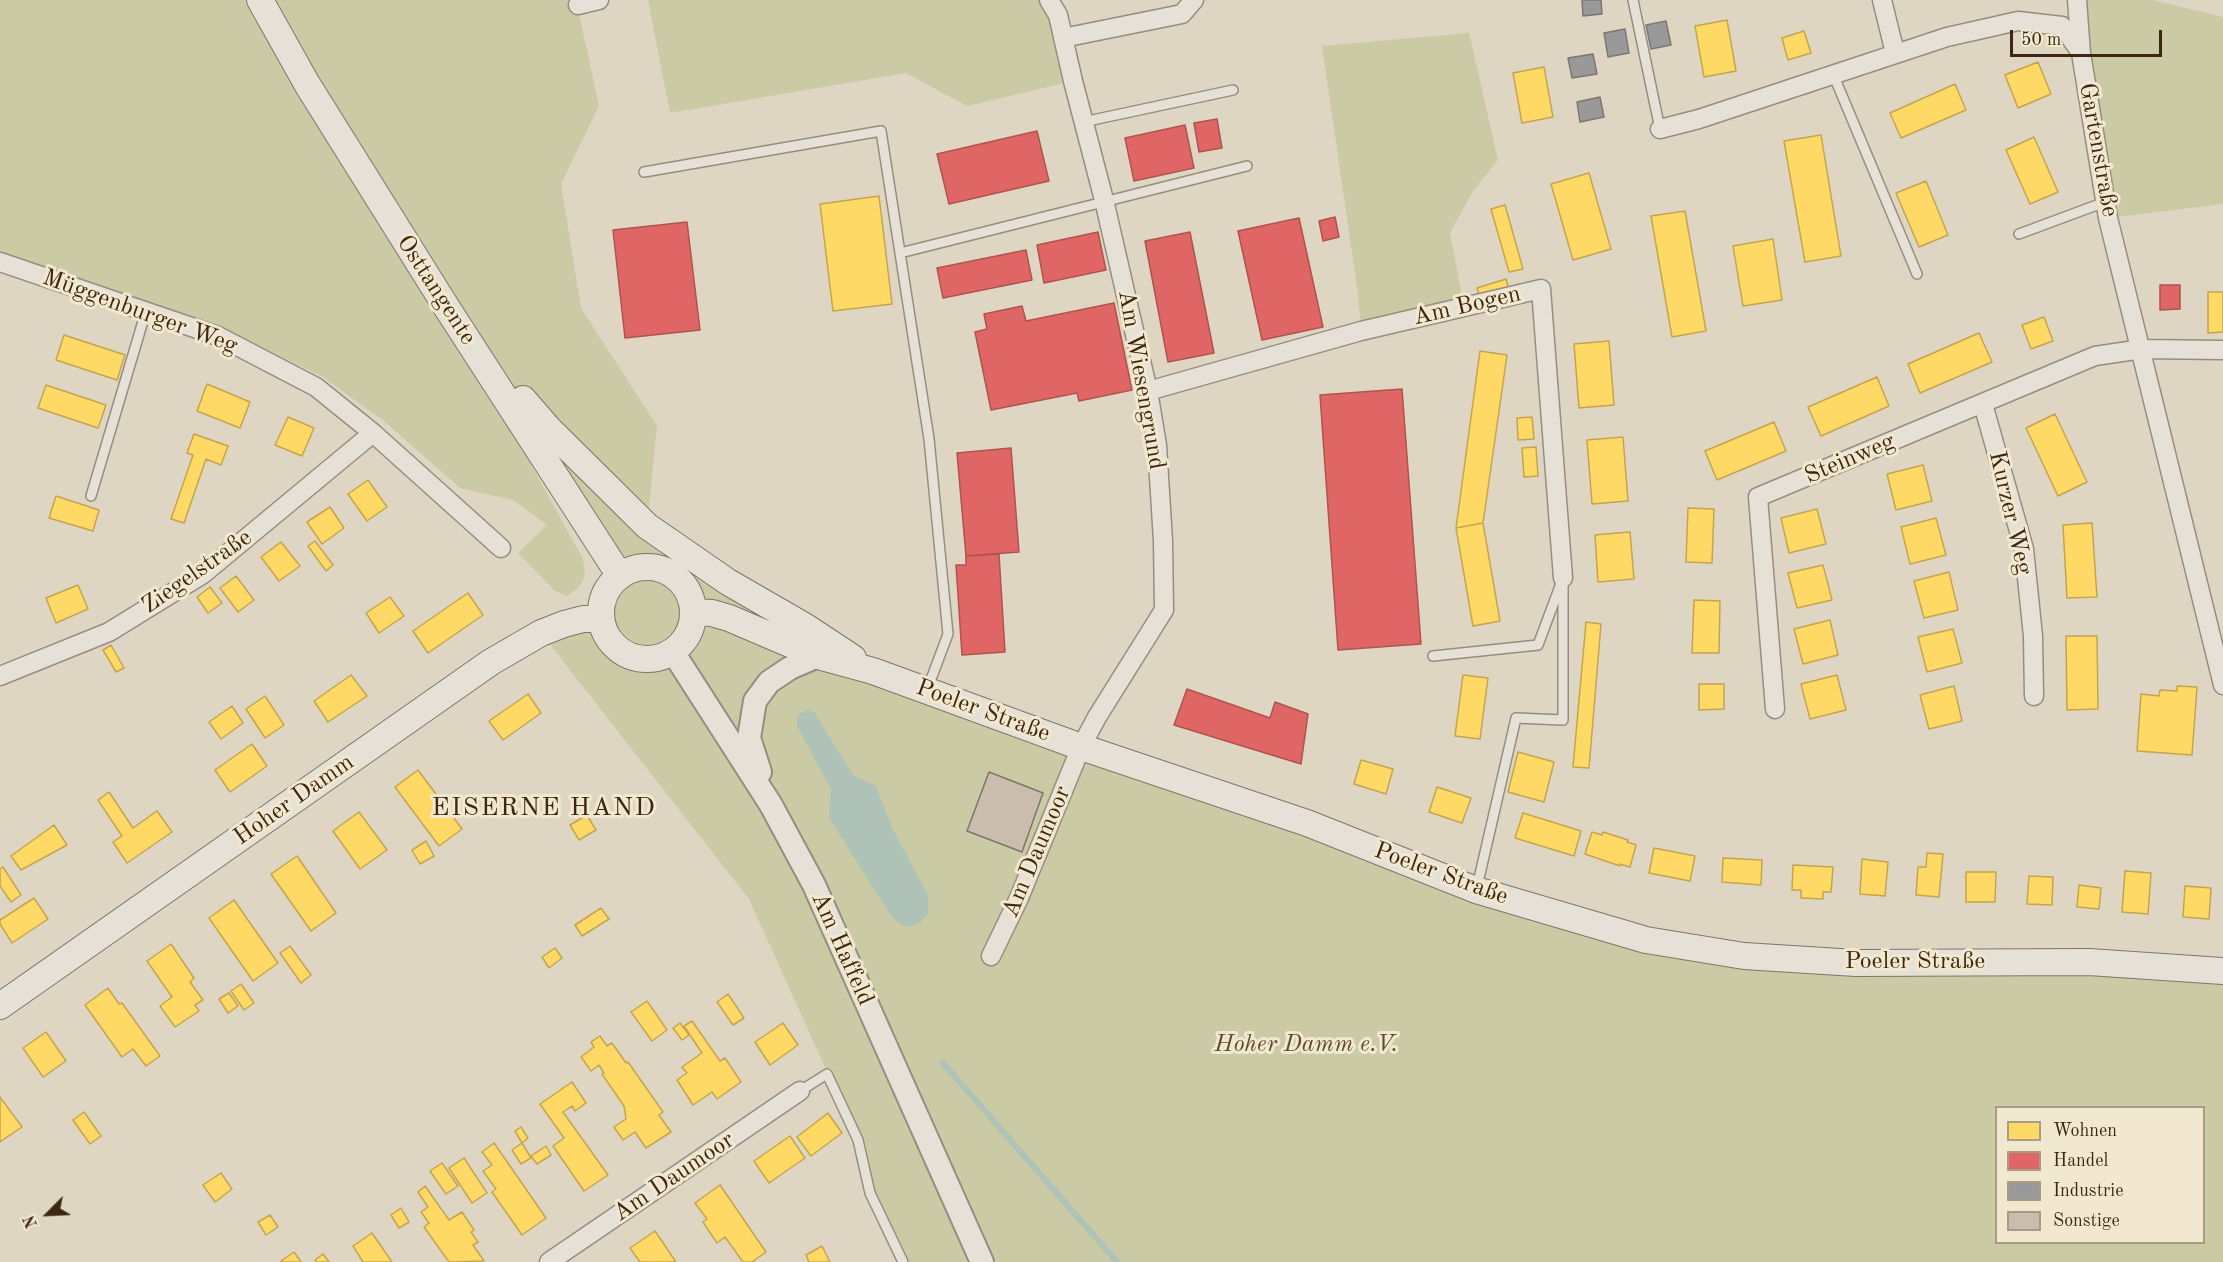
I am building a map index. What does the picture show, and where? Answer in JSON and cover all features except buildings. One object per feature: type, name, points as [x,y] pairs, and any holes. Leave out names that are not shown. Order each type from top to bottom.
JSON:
[{"type":"main road","name":"Osttangente","points":[[260,0],[307,84],[447,308],[620,576]]},
{"type":"main road","points":[[447,308],[549,429],[647,526],[728,582],[806,627],[873,671]]},
{"type":"main road","points":[[645,567],[660,569],[674,576],[684,587],[691,600],[693,612],[690,631],[682,644],[656,659],[640,660],[626,655],[613,646],[604,633],[601,603],[607,589],[620,576],[630,570],[645,567]]},
{"type":"main road","name":"Poeler Straße","points":[[693,612],[712,613],[729,618],[818,656],[873,671],[1081,747],[1307,823],[1476,890],[1646,940],[1744,956],[1856,963],[2089,962],[2223,971]]},
{"type":"main road","name":"Hoher Damm","points":[[0,1006],[491,662],[541,633],[564,624],[583,619],[601,619]]},
{"type":"street","points":[[578,5],[599,0]]},
{"type":"street","name":"Am Wiesengrund","points":[[1049,0],[1058,15],[1148,391],[1157,445],[1163,541],[1164,609],[1081,747]]},
{"type":"street","points":[[1063,39],[1182,14],[1194,0]]},
{"type":"street","points":[[1882,0],[1895,52]]},
{"type":"street","points":[[2077,0],[2081,53]]},
{"type":"street","name":"Gartenstraße","points":[[1660,129],[1699,119],[1895,52],[1947,37],[2019,21],[2062,26],[2081,53],[2105,202],[2223,685]]},
{"type":"street","name":"Müggenburger Weg","points":[[0,262],[218,336],[316,387],[373,433],[501,548]]},
{"type":"street","name":"Am Bogen","points":[[1148,391],[1361,331],[1542,289],[1563,578]]},
{"type":"street","name":"Steinweg","points":[[1775,710],[1758,497],[2095,356],[2142,349],[2223,350]]},
{"type":"street","name":"Kurzer Weg","points":[[1983,404],[2024,549],[2032,636],[2034,696]]},
{"type":"street","name":"Ziegelstraße","points":[[0,676],[109,632],[203,574],[373,433]]},
{"type":"street","name":"Am Haffeld","points":[[673,651],[771,805],[814,885],[982,1262]]},
{"type":"street","points":[[771,805],[749,738],[755,701],[769,681],[790,668],[818,656]]},
{"type":"street","name":"Am Daumoor","points":[[991,956],[1019,898],[1081,747]]},
{"type":"street","name":"Am Daumoor","points":[[549,1262],[800,1091]]},
{"type":"lane","points":[[1634,0],[1660,129]]},
{"type":"lane","points":[[1833,74],[1917,274]]},
{"type":"lane","points":[[1083,122],[1233,90]]},
{"type":"lane","points":[[644,172],[881,131],[929,439],[948,634],[927,691]]},
{"type":"lane","points":[[900,253],[1247,166]]},
{"type":"lane","points":[[2019,234],[2105,202]]},
{"type":"lane","points":[[91,496],[146,311]]},
{"type":"lane","points":[[1433,656],[1538,645],[1563,578]]},
{"type":"lane","points":[[1476,890],[1516,718],[1563,720],[1563,578]]},
{"type":"lane","points":[[800,1091],[827,1074],[858,1140],[870,1193],[903,1262]]},
{"type":"green space","name":"Hoher Damm e.V.","points":[[0,0],[576,0],[599,106],[561,184],[581,308],[657,426],[647,526],[873,671],[1646,940],[2223,971],[2223,1262],[903,1262],[870,1193],[858,1140],[749,899],[541,633],[593,611],[597,592],[617,572],[512,430],[583,559],[585,576],[579,587],[567,596],[555,591],[518,553],[547,525],[513,500],[460,488],[385,422],[323,377],[220,327],[0,252]]},
{"type":"green space","points":[[648,0],[1049,0],[1073,81],[967,106],[906,73],[670,113]]},
{"type":"green space","points":[[2077,0],[2152,0],[2223,17],[2223,204],[2108,218]]},
{"type":"green space","points":[[1469,33],[1498,160],[1473,191],[1450,233],[1464,307],[1361,331],[1358,294],[1322,46]]},
{"type":"shaded area","points":[[807,710],[814,712],[853,775],[876,786],[892,828],[928,895],[928,913],[919,924],[905,927],[892,917],[829,818],[831,789],[797,726],[798,715]]},
{"type":"waterway","points":[[943,1063],[1117,1262]]},
{"type":"district","name":"EISERNE HAND","points":[[544,808]]}]
